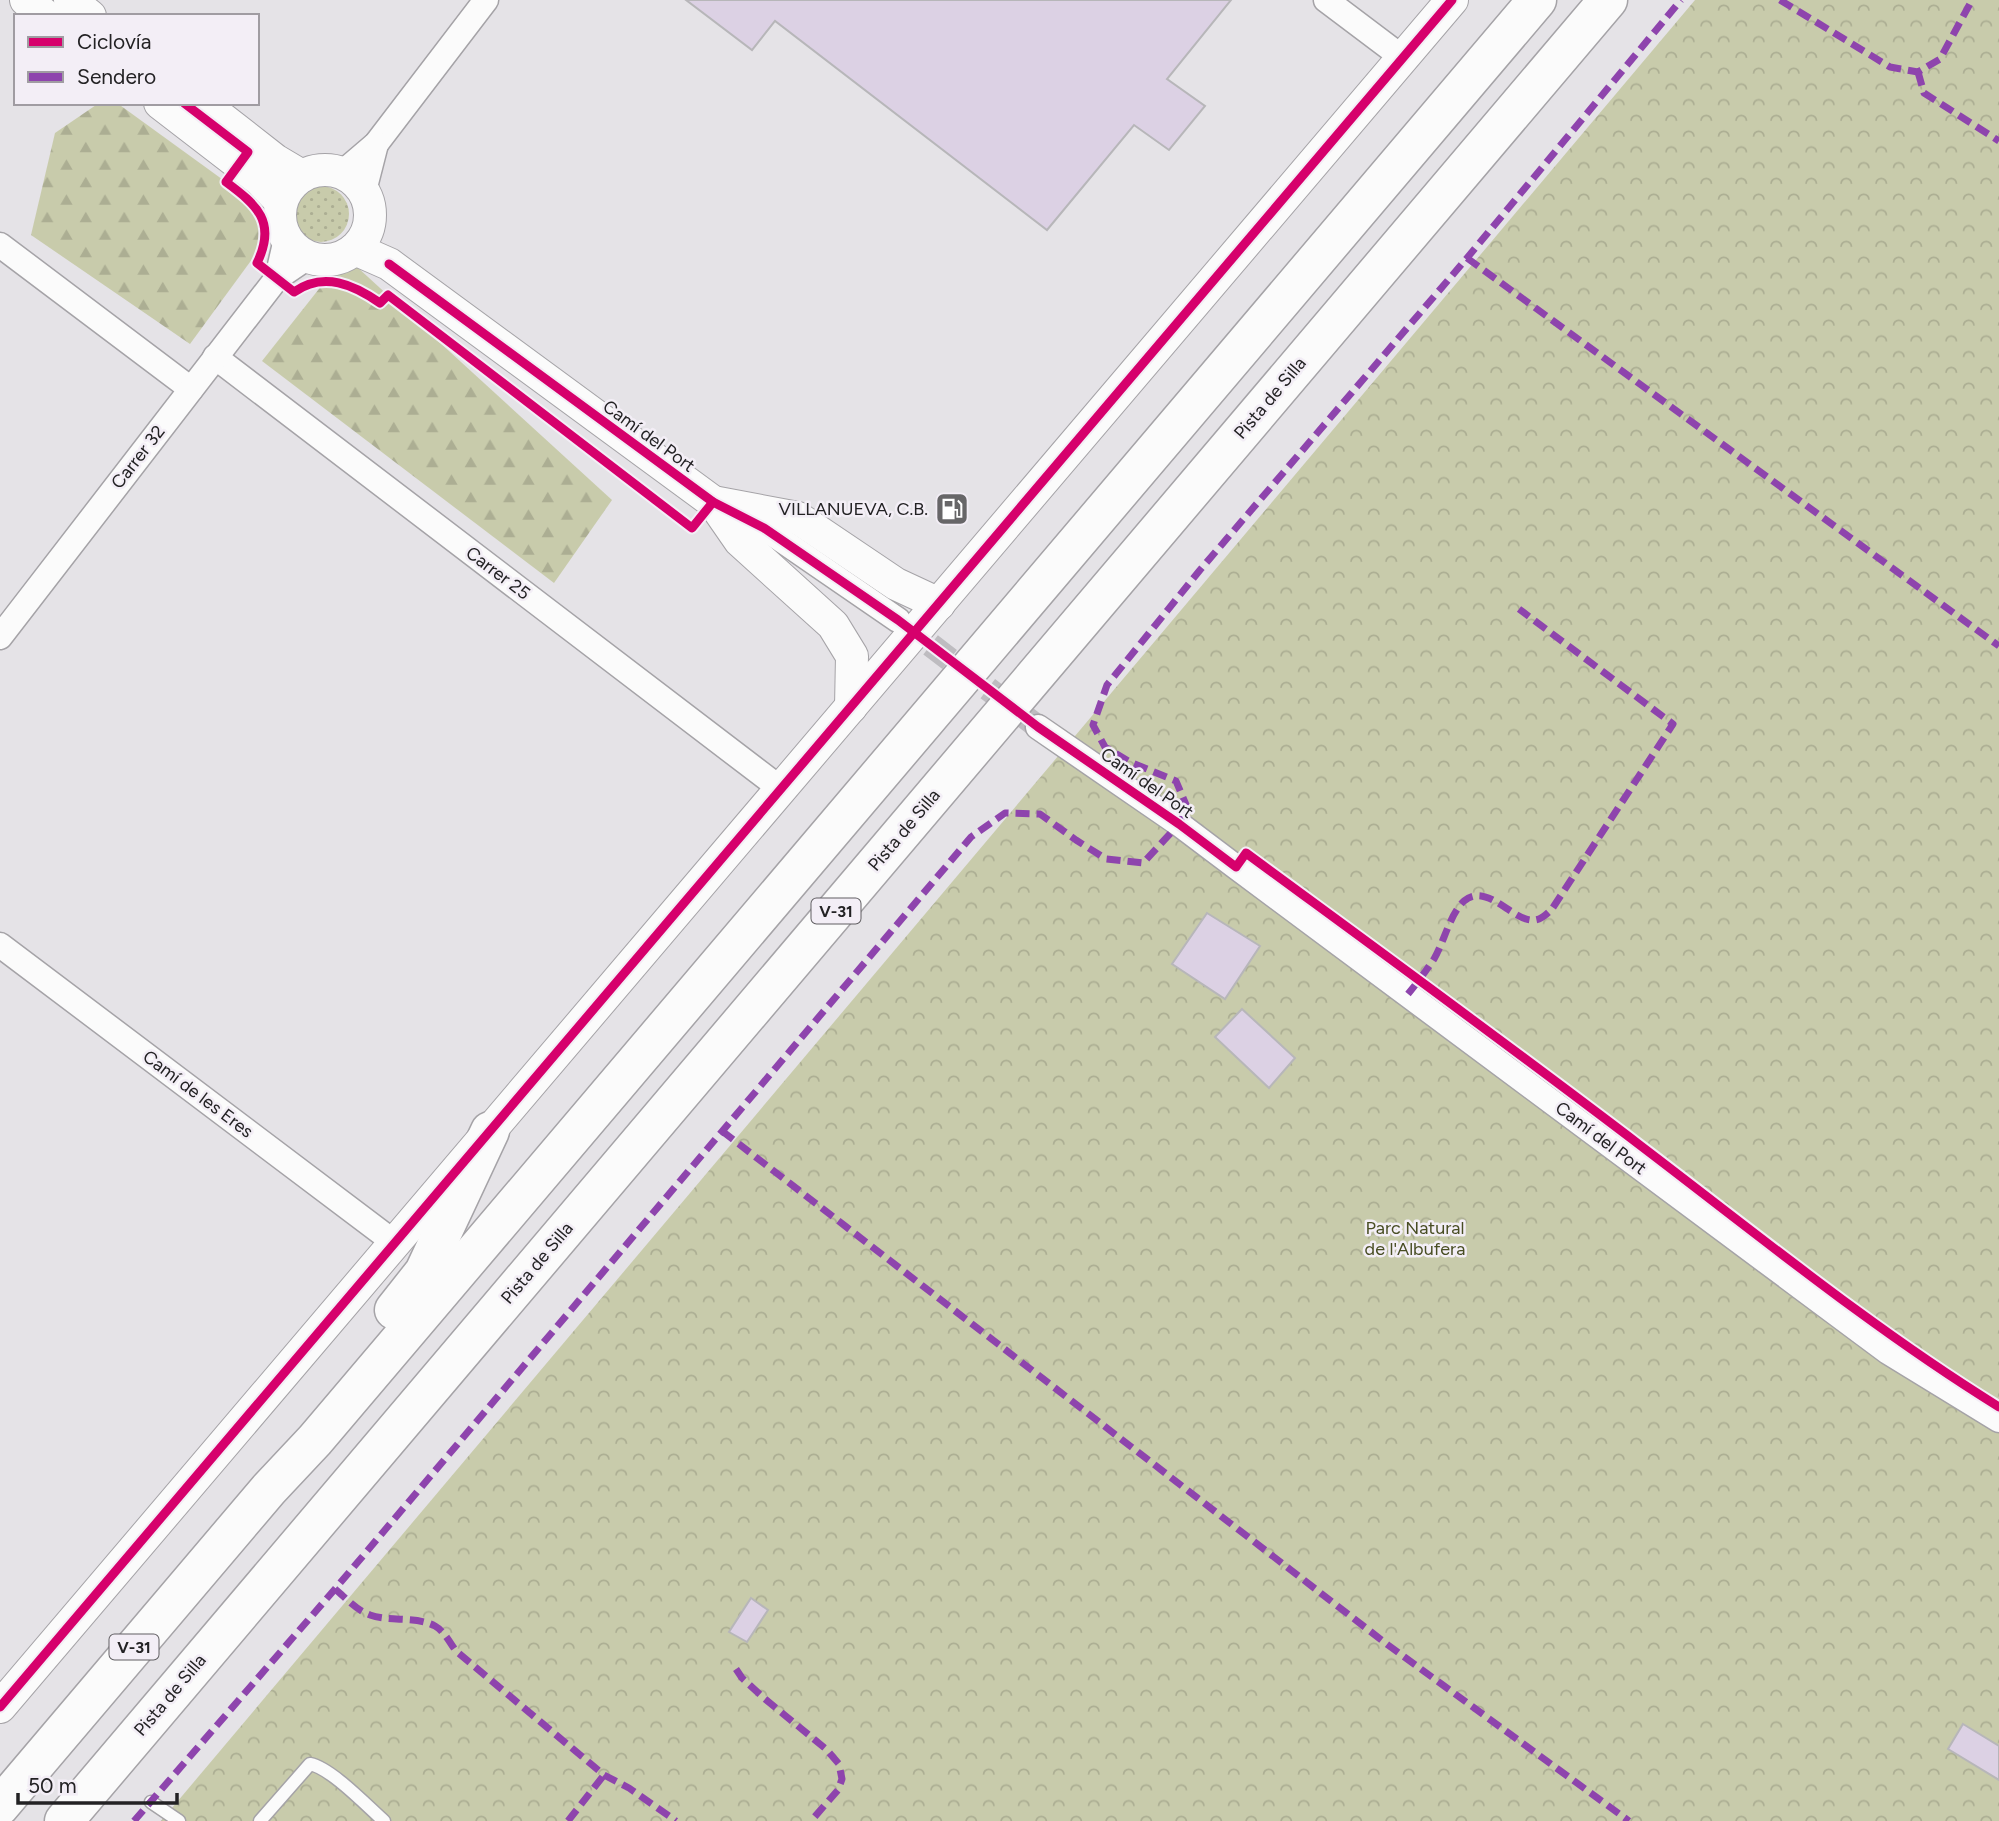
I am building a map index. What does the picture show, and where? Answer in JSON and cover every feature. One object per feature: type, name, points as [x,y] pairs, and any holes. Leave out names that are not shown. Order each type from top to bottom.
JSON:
[{"type":"highway","name":"V-31","points":[[0,1806],[269,1489],[316,1440],[1537,0]]},
{"type":"highway","name":"Pista de Silla","points":[[64,1821],[1608,0]]},
{"type":"highway","points":[[269,1489],[299,1426],[425,1272],[490,1131]]},
{"type":"street","points":[[26,0],[44,14]]},
{"type":"street","points":[[70,0],[88,14]]},
{"type":"street","points":[[353,182],[376,144],[486,0]]},
{"type":"street","points":[[1326,0],[1403,58]]},
{"type":"street","points":[[0,1707],[1452,0]]},
{"type":"street","points":[[163,105],[260,180],[281,202]]},
{"type":"street","points":[[205,105],[275,160],[302,176]]},
{"type":"street","points":[[328,169],[353,182],[369,203],[371,216],[362,239],[345,256],[320,260],[297,248],[279,221],[281,202],[286,191],[302,176],[315,170],[328,169]]},
{"type":"street","name":"Camí del Port","points":[[362,239],[389,264],[713,502],[765,528],[898,620]]},
{"type":"street","points":[[0,245],[191,389]]},
{"type":"street","name":"Carrer 32","points":[[0,637],[297,248]]},
{"type":"street","name":"Carrer 25","points":[[215,357],[781,789]]},
{"type":"street","name":"Camí del Port","points":[[713,502],[798,518],[897,584],[939,604]]},
{"type":"street","name":"Camí del Port","points":[[713,502],[740,541],[833,625],[852,656],[851,707]]},
{"type":"street","name":"Camí del Port","points":[[1038,727],[1227,860],[1888,1352],[1999,1420]]},
{"type":"street","name":"Camí de les Eres","points":[[0,945],[396,1242]]},
{"type":"lane","points":[[260,1821],[310,1765],[328,1772],[384,1821]]},
{"type":"lane","points":[[151,1802],[179,1821]]},
{"type":"green space","name":"Parc Natural de l'Albufera","points":[[1695,0],[1999,0],[1999,1821],[161,1821]]},
{"type":"green space","points":[[96,105],[120,105],[280,221],[190,344],[31,235],[55,133]]},
{"type":"green space","points":[[316,186],[326,186],[341,194],[347,203],[347,225],[341,234],[326,242],[316,242],[298,230],[293,219],[293,209],[305,191]]},
{"type":"green space","points":[[345,256],[612,500],[554,583],[262,361]]},
{"type":"building","points":[[686,0],[1231,0],[1167,79],[1205,106],[1169,150],[1134,125],[1047,230],[775,21],[752,50]]},
{"type":"building","points":[[1207,913],[1260,946],[1225,999],[1172,964]]},
{"type":"building","points":[[1242,1009],[1295,1058],[1269,1088],[1215,1037]]},
{"type":"building","points":[[751,1598],[768,1610],[747,1642],[729,1632]]},
{"type":"building","points":[[1963,1724],[1999,1746],[1999,1780],[1948,1749]]},
{"type":"tunnel","points":[[902,623],[1038,727]]},
{"type":"marked path","points":[[134,1821],[335,1589],[971,837],[1005,813],[1040,814],[1106,859],[1143,863],[1179,824],[1187,807],[1176,781],[1130,762],[1105,747],[1093,725],[1107,685],[1200,570],[1467,258],[1681,0]]},
{"type":"marked path","points":[[1780,0],[1890,67],[1918,72],[1940,59],[1972,0]]},
{"type":"marked path","points":[[1918,72],[1924,93],[1999,141]]},
{"type":"marked path","points":[[1467,258],[1999,646]]},
{"type":"marked path","points":[[1408,994],[1434,959],[1455,913],[1464,901],[1473,896],[1483,896],[1530,920],[1539,919],[1552,909],[1673,724],[1519,609]]},
{"type":"marked path","points":[[722,1131],[1388,1645],[1629,1821]]},
{"type":"marked path","points":[[335,1589],[370,1615],[420,1621],[438,1628],[456,1651],[604,1775],[629,1788],[676,1821]]},
{"type":"marked path","points":[[736,1669],[742,1678],[826,1749],[839,1764],[842,1779],[838,1790],[811,1821]]},
{"type":"marked path","points":[[568,1821],[604,1775]]},
{"type":"cycle path","points":[[0,1707],[1452,0]]},
{"type":"cycle path","points":[[187,105],[248,152],[226,182],[247,199],[261,216],[265,236],[257,263],[294,292],[316,282],[328,282],[349,286],[380,303],[388,295],[692,528],[713,502]]},
{"type":"cycle path","points":[[389,264],[713,502],[764,528],[898,620],[1038,727],[1179,824],[1236,867],[1246,853],[1543,1072],[1861,1314],[1999,1407]]},
{"type":"place","name":"VILLANUEVA, C.B.","points":[[952,509]]}]
